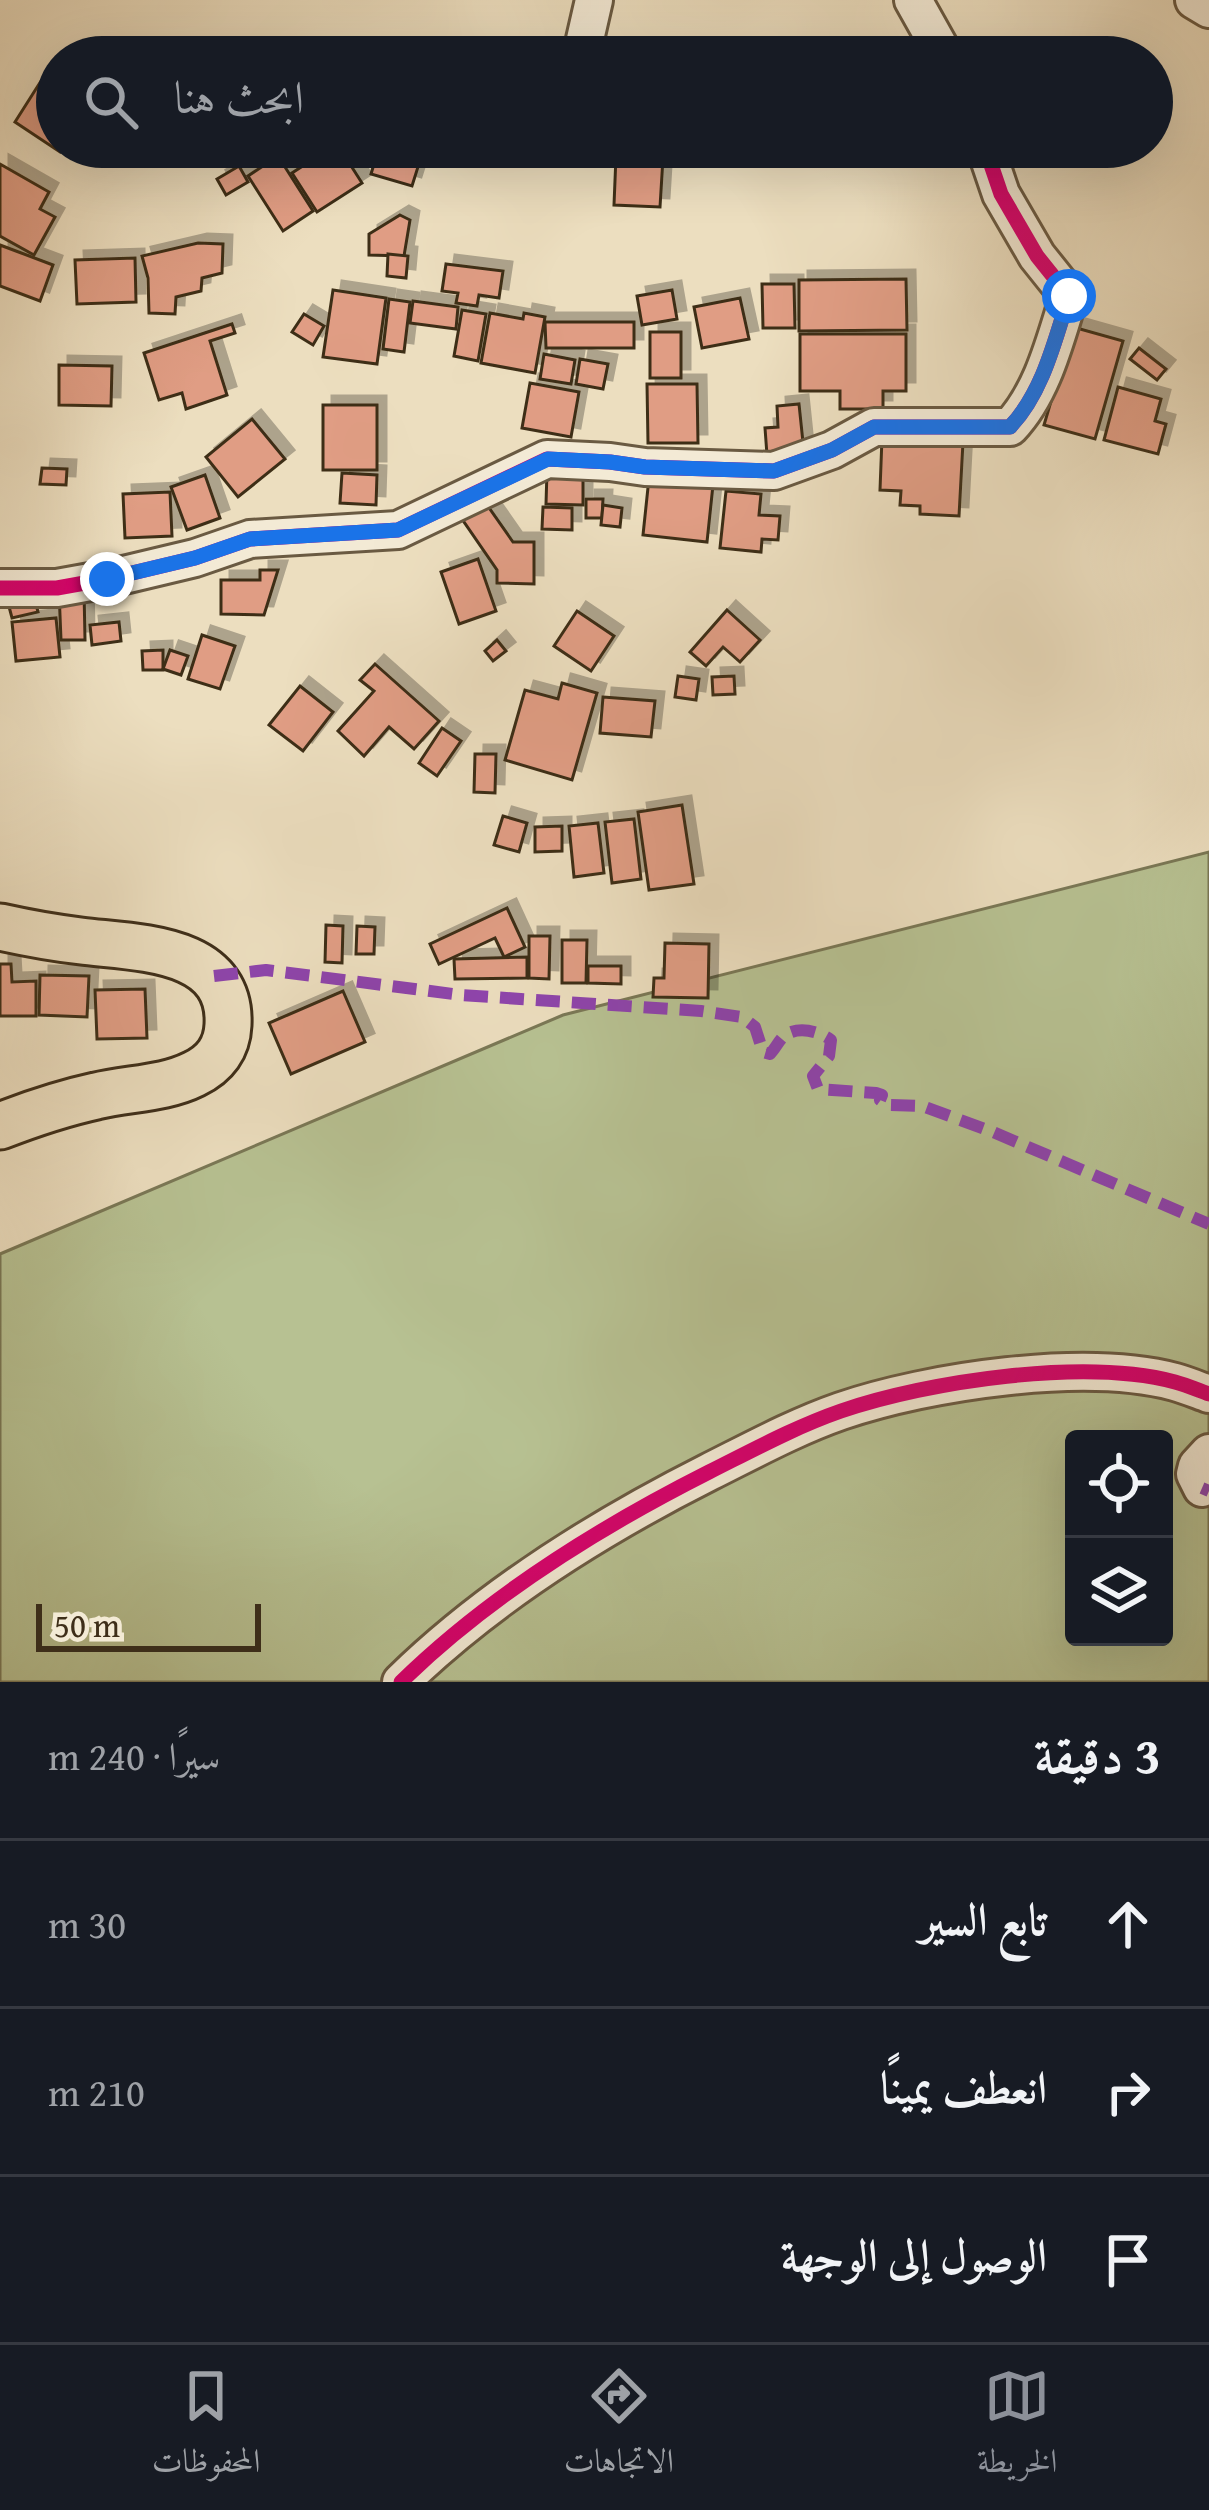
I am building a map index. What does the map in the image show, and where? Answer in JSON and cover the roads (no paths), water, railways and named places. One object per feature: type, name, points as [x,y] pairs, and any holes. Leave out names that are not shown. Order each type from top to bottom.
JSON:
[{"type":"main road","points":[[0,927],[48,938],[160,950],[194,962],[214,976],[228,1002],[228,1032],[218,1058],[197,1073],[171,1083],[96,1096],[0,1126]]},
{"type":"street","points":[[586,36],[594,0]]},
{"type":"street","points":[[913,0],[933,36]]},
{"type":"street","points":[[1194,0],[1209,9]]},
{"type":"street","points":[[0,588],[57,588],[107,579],[250,539],[398,530],[548,459],[774,471],[832,450],[874,427],[1010,427],[1026,410],[1069,296],[1037,256],[1001,194],[992,168]]},
{"type":"street","points":[[401,1682],[524,1580],[588,1538],[761,1444],[844,1410],[937,1387],[1058,1373],[1154,1378],[1209,1394]]}]
